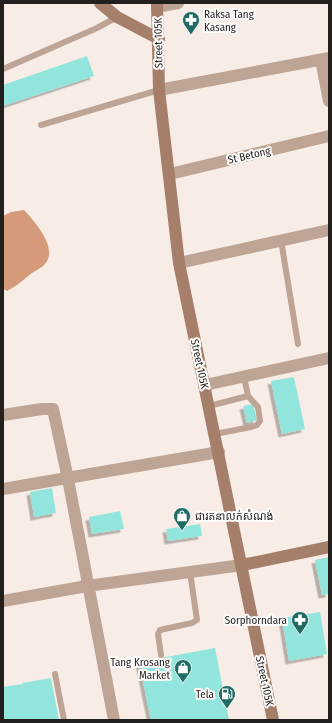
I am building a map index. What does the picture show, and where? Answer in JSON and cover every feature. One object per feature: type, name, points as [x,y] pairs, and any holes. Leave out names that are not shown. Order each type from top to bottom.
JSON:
[{"type":"main road","points":[[100,3],[117,17],[159,39]]},
{"type":"main road","name":"Street 105K","points":[[157,5],[159,90],[170,174],[179,263],[273,720]]},
{"type":"main road","points":[[242,565],[329,547]]},
{"type":"street","points":[[157,5],[178,3]]},
{"type":"street","points":[[159,90],[325,59],[329,101]]},
{"type":"street","name":"St Betong","points":[[170,174],[329,136]]},
{"type":"street","points":[[179,263],[329,230]]},
{"type":"street","points":[[205,385],[329,358]]},
{"type":"street","points":[[3,415],[42,409],[53,409],[68,479],[87,586],[114,720]]},
{"type":"street","points":[[3,489],[219,452]]},
{"type":"street","points":[[3,601],[87,586],[242,565]]},
{"type":"lane","points":[[3,68],[97,28],[117,17]]},
{"type":"lane","points":[[41,125],[159,90]]},
{"type":"lane","points":[[281,240],[298,344]]},
{"type":"lane","points":[[215,434],[257,425],[260,421],[258,407],[248,396],[244,377]]},
{"type":"lane","points":[[209,406],[248,396]]},
{"type":"lane","points":[[160,655],[158,634],[160,630],[192,623],[197,620],[190,572]]},
{"type":"lane","points":[[55,674],[64,720]]},
{"type":"shaded area","points":[[24,210],[44,235],[49,250],[49,258],[42,267],[7,291],[3,289],[3,216],[11,212]]},
{"type":"building","points":[[87,56],[94,76],[3,106],[3,85]]},
{"type":"building","points":[[294,377],[305,429],[282,434],[271,381]]},
{"type":"building","points":[[253,404],[257,420],[247,423],[243,406]]},
{"type":"building","points":[[52,488],[56,513],[34,517],[30,492]]},
{"type":"building","points":[[120,511],[124,529],[92,534],[89,517]]},
{"type":"building","points":[[200,524],[202,536],[168,541],[166,529]]},
{"type":"building","points":[[329,557],[329,594],[322,595],[315,560]]},
{"type":"building","points":[[320,612],[327,654],[289,661],[282,618]]},
{"type":"building","points":[[215,648],[229,720],[151,720],[139,662]]},
{"type":"building","points":[[51,678],[59,720],[29,720],[22,683]]},
{"type":"building","points":[[22,684],[29,720],[3,720],[3,687]]},
{"type":"place","name":"Raksa Tang Kasang","points":[[191,35]]},
{"type":"place","name":"ជារតនាលក់សំណង់","points":[[182,531]]},
{"type":"place","name":"Sorphorndara","points":[[300,635]]},
{"type":"place","name":"Tang Krosang Market","points":[[183,683]]},
{"type":"place","name":"Tela","points":[[227,709]]}]
